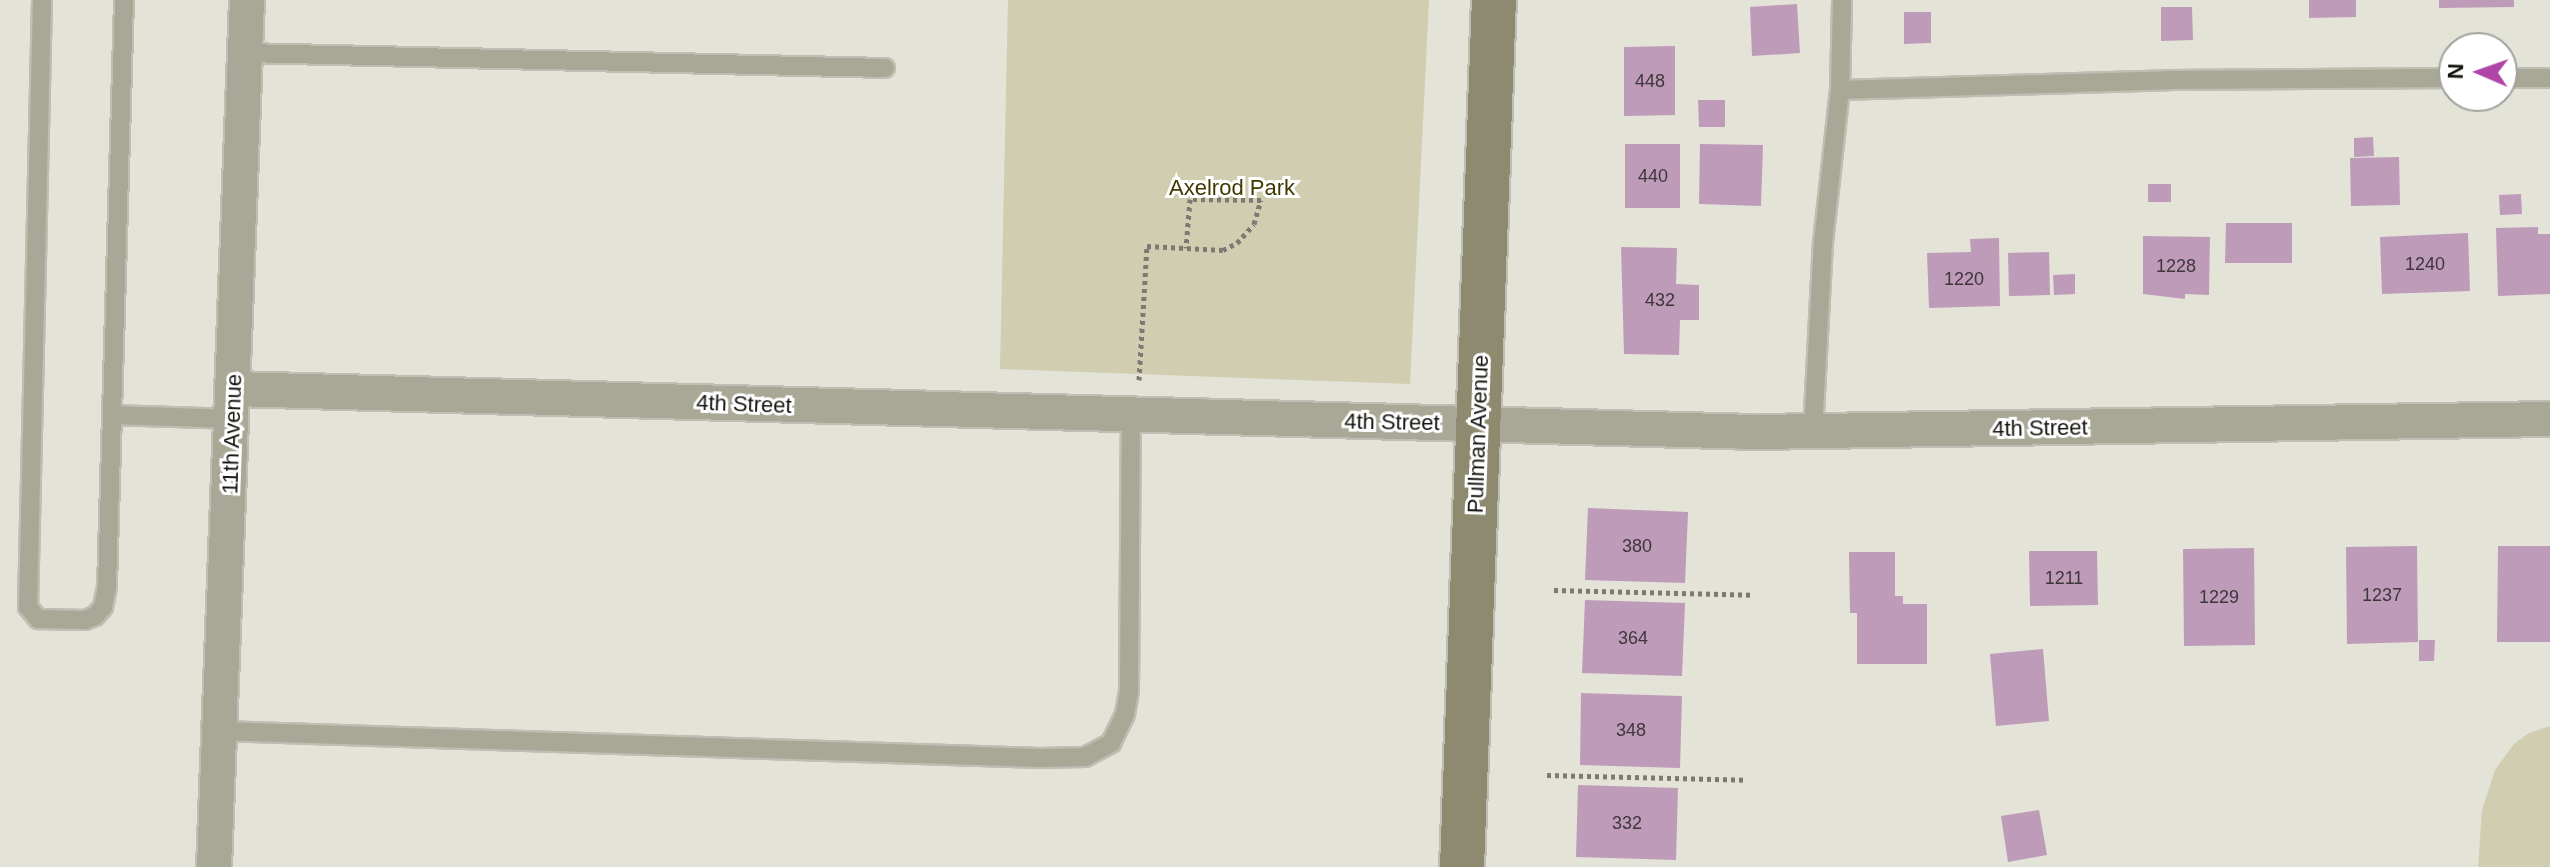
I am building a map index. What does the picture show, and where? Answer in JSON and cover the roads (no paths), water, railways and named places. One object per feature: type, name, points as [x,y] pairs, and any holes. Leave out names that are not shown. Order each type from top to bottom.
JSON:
[{"type":"street","name":"11th Avenue","points":[[214,867],[247,0]]},
{"type":"street","name":"Pullman Avenue","points":[[1462,867],[1494,0]]},
{"type":"street","name":"4th Street","points":[[233,404],[1131,416],[1813,432],[2550,419]]},
{"type":"lane","points":[[42,0],[28,598],[29,610],[38,619],[85,620],[103,607],[107,587],[124,0]]},
{"type":"lane","points":[[1813,432],[1823,243],[1840,90],[1842,0]]},
{"type":"lane","points":[[245,53],[885,68]]},
{"type":"lane","points":[[1840,90],[2155,80],[2438,78]]},
{"type":"lane","points":[[2518,78],[2550,78]]},
{"type":"lane","points":[[113,415],[233,404]]},
{"type":"lane","points":[[220,731],[1085,757],[1111,743],[1120,729],[1129,691],[1131,416]]},
{"type":"park label","name":"Axelrod Park","points":[[1232,188]]}]
